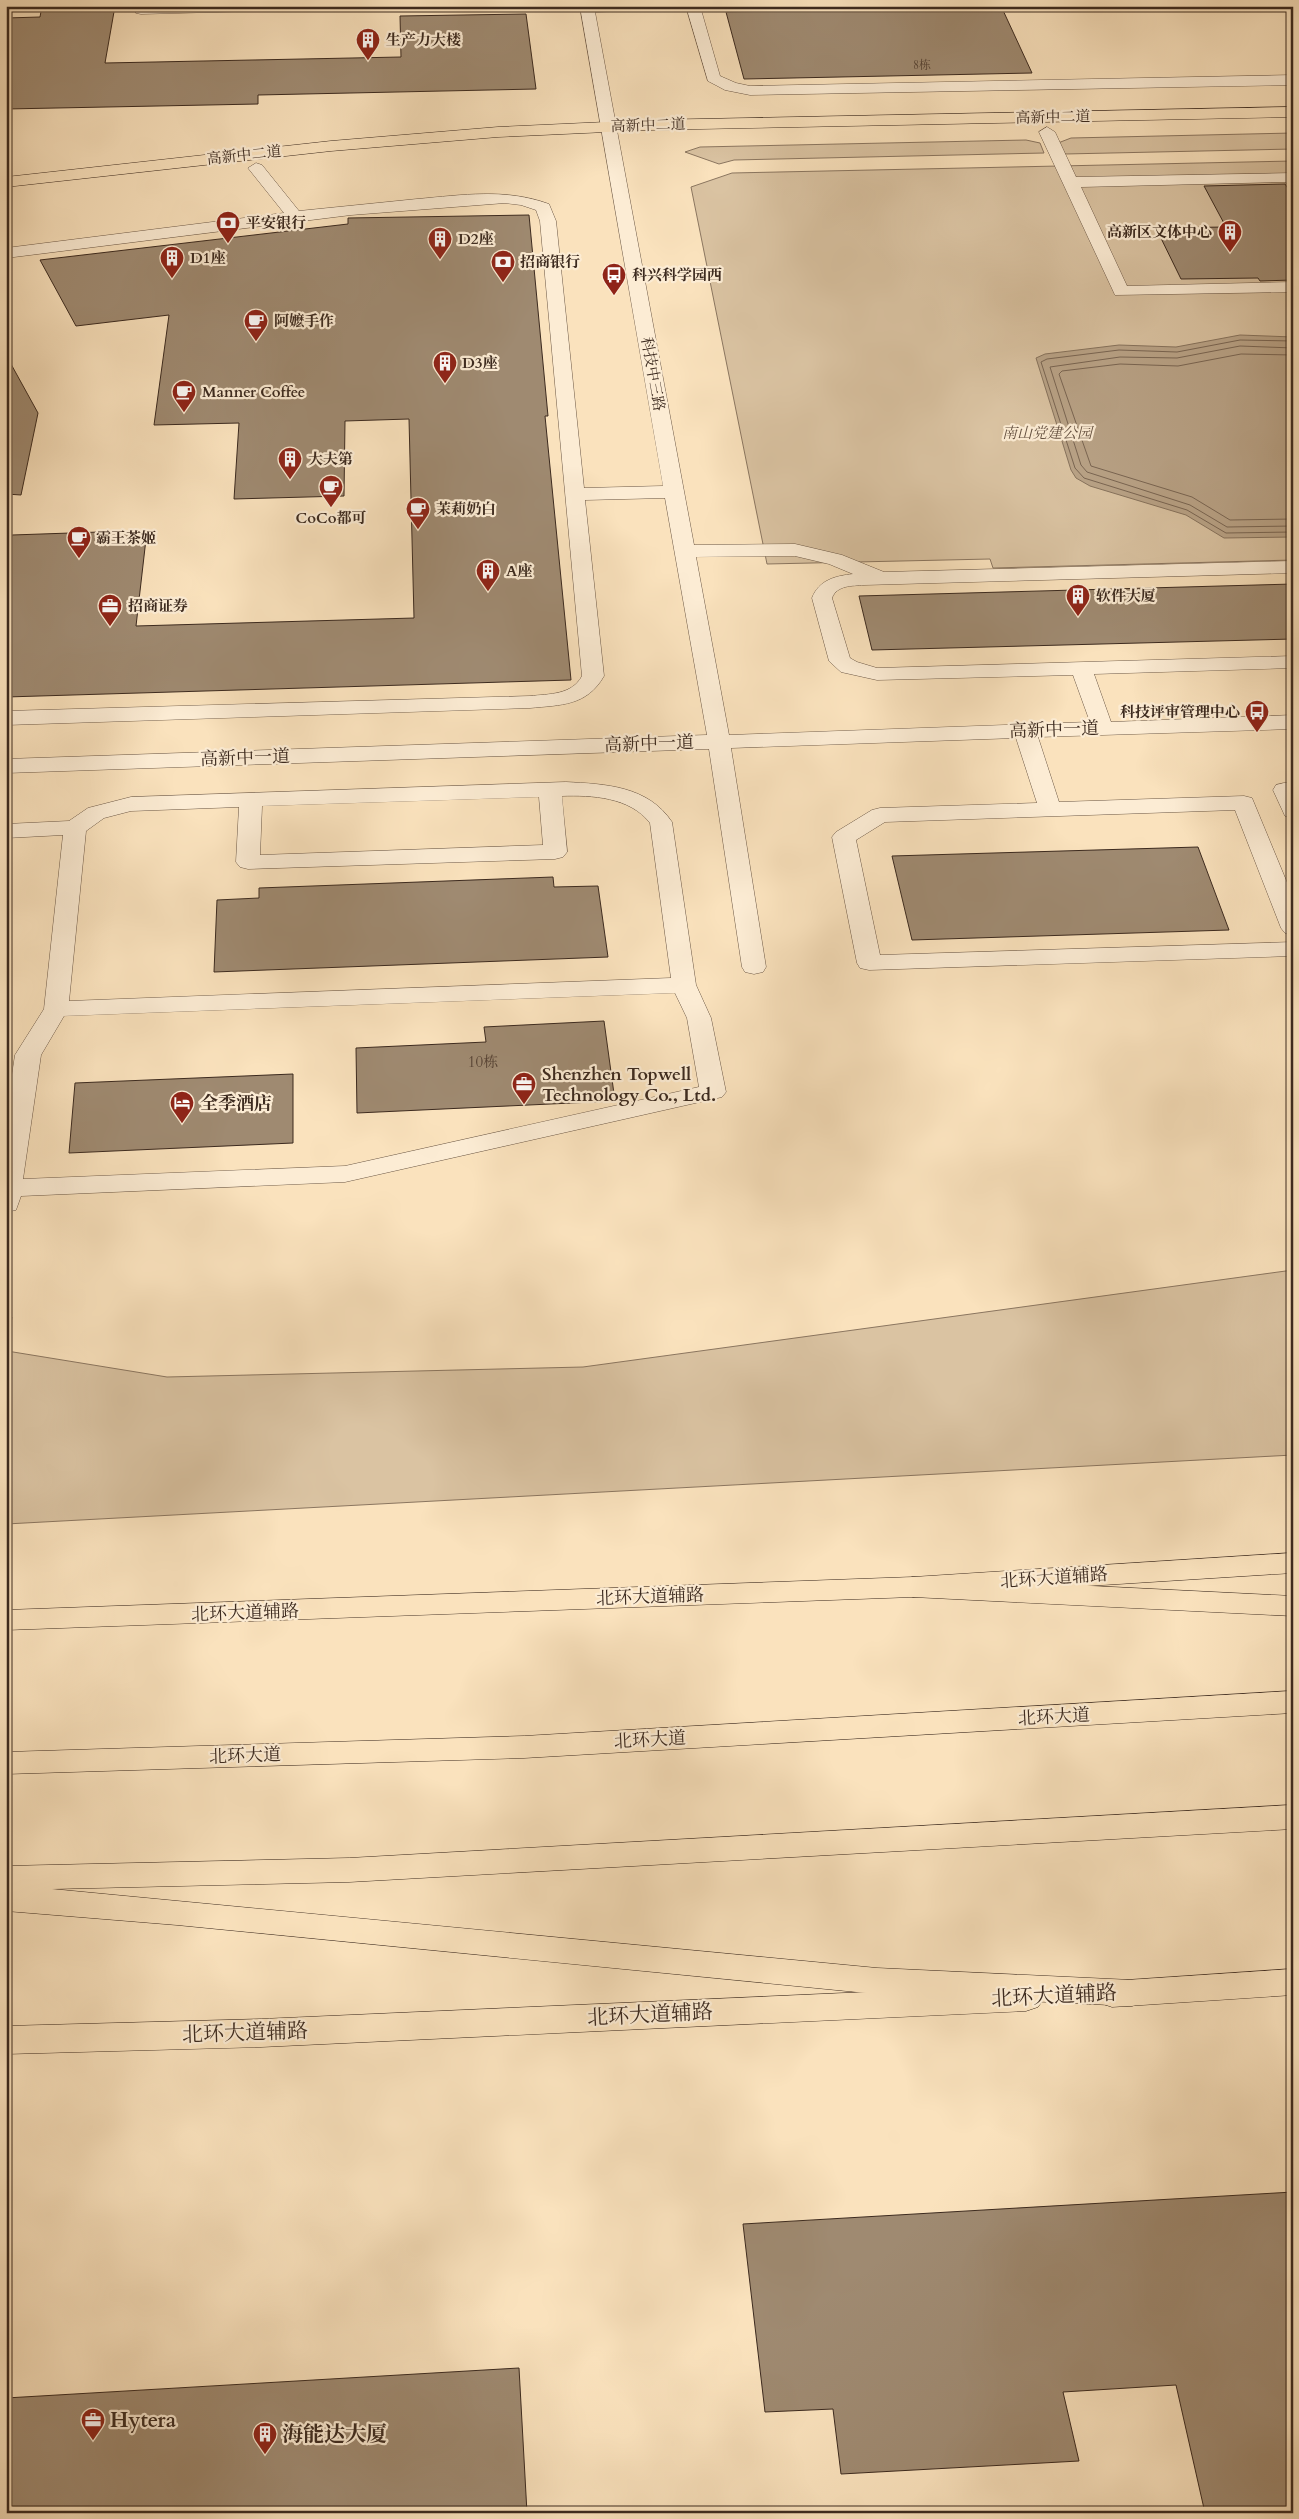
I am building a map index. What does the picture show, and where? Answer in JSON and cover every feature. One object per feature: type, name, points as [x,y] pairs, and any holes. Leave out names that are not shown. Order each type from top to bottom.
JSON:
[{"type":"main road","name":"高新中二道","points":[[6,182],[421,137],[610,134],[1293,112]]},
{"type":"main road","name":"高新中二道","points":[[702,140],[1293,127]]},
{"type":"main road","name":"高新中二道","points":[[6,196],[256,168],[610,134],[644,141]]},
{"type":"main road","name":"北环大道辅路","points":[[6,1620],[913,1587],[1293,1563]]},
{"type":"main road","points":[[913,1587],[1293,1606]]},
{"type":"main road","name":"北环大道","points":[[6,1763],[524,1747],[1293,1702]]},
{"type":"main road","points":[[6,1878],[349,1870],[1293,1818]]},
{"type":"main road","points":[[6,1898],[197,1914],[877,1981],[1132,1993]]},
{"type":"main road","name":"北环大道辅路","points":[[6,2040],[262,2033],[1132,1993],[1293,1982]]},
{"type":"street","points":[[142,6],[141,10],[289,6]]},
{"type":"street","points":[[587,7],[646,6]]},
{"type":"street","points":[[693,6],[714,78],[719,82],[743,89],[790,91],[1293,80]]},
{"type":"street","name":"科技中三路","points":[[587,7],[685,551],[754,967]]},
{"type":"street","points":[[1047,132],[1122,291],[1293,287]]},
{"type":"street","points":[[256,168],[295,217]]},
{"type":"street","points":[[1071,182],[1290,177],[1293,181]]},
{"type":"street","points":[[6,253],[295,217],[484,198],[523,200],[543,207],[548,221],[593,676],[589,686],[576,694],[560,699],[530,702],[6,718]]},
{"type":"street","points":[[574,494],[674,492]]},
{"type":"street","points":[[685,551],[795,550],[835,559],[880,578]]},
{"type":"street","points":[[1293,567],[880,578],[844,581],[830,586],[824,592],[822,598],[836,653],[840,661],[849,667],[863,672],[894,674],[1293,662]]},
{"type":"street","points":[[1081,668],[1103,729]]},
{"type":"street","name":"高新中一道","points":[[6,766],[1293,722]]},
{"type":"street","points":[[1025,732],[1050,809]]},
{"type":"street","points":[[251,800],[248,862],[555,852],[550,790]]},
{"type":"street","points":[[6,831],[76,828],[96,813],[114,807],[251,800],[550,790],[613,794],[631,798],[646,805],[655,812],[661,822],[684,985],[698,1018],[713,1092],[345,1174],[8,1196],[17,1056],[56,1009],[76,828]]},
{"type":"street","points":[[1293,790],[1284,790],[1293,810]]},
{"type":"street","points":[[1293,928],[1244,803],[880,815],[844,837],[869,963],[1293,949]]},
{"type":"street","points":[[56,1009],[684,985]]},
{"type":"green space","points":[[1293,133],[1293,149],[1065,154],[1058,143],[1071,138]]},
{"type":"green space","points":[[1026,140],[1040,143],[1044,153],[734,160],[719,164],[685,152],[700,147]]},
{"type":"green space","name":"南山党建公园","points":[[1293,161],[1293,560],[993,568],[990,559],[767,564],[691,187],[732,173]]},
{"type":"green space","points":[[1293,1270],[1293,1455],[6,1524],[6,1317],[12,1317],[7,1351],[167,1377],[583,1367]]},
{"type":"water","points":[[1240,335],[1293,337],[1293,537],[1224,538],[1186,515],[1090,486],[1076,478],[1071,470],[1036,358],[1045,354],[1119,345],[1176,347]]},
{"type":"building","name":"生产力大楼","points":[[42,6],[115,6],[105,63],[401,57],[400,16],[526,14],[536,89],[258,95],[258,104],[6,109],[6,18],[40,17]]},
{"type":"building","points":[[836,6],[1001,6],[1032,73],[744,79],[726,12],[837,10]]},
{"type":"building","name":"高新区文体中心","points":[[1285,184],[1293,196],[1293,280],[1260,281],[1258,278],[1181,279],[1156,228],[1226,227],[1204,186]]},
{"type":"building","points":[[529,215],[548,416],[545,416],[571,680],[6,697],[6,565],[12,535],[129,531],[146,539],[136,626],[414,618],[409,419],[345,421],[344,496],[234,499],[239,423],[154,425],[169,315],[76,326],[40,260],[348,224],[348,218]]},
{"type":"building","points":[[6,355],[38,413],[21,495],[6,494]]},
{"type":"building","name":"软件大厦","points":[[1293,584],[1293,639],[872,650],[859,596]]},
{"type":"building","points":[[1198,847],[1229,930],[912,940],[892,856]]},
{"type":"building","points":[[553,877],[554,887],[598,886],[608,957],[214,972],[217,900],[259,898],[259,888]]},
{"type":"building","points":[[604,1021],[615,1101],[357,1113],[356,1048],[486,1042],[484,1027]]},
{"type":"building","name":"全季酒店","points":[[293,1074],[293,1143],[69,1153],[75,1083]]},
{"type":"building","points":[[1293,2192],[1293,2513],[1205,2513],[1176,2385],[1063,2392],[1079,2461],[841,2474],[833,2409],[765,2412],[743,2224]]},
{"type":"building","name":"海能达大厦","points":[[519,2368],[527,2513],[6,2513],[6,2398]]},
{"type":"place","name":"生产力大楼","points":[[368,61]]},
{"type":"place","name":"平安银行","points":[[228,244]]},
{"type":"place","name":"高新区文体中心","points":[[1230,253]]},
{"type":"place","name":"D2座","points":[[440,260]]},
{"type":"place","name":"D1座","points":[[172,279]]},
{"type":"place","name":"招商银行","points":[[503,283]]},
{"type":"place","name":"科兴科学园西","points":[[614,296]]},
{"type":"place","name":"阿嬷手作","points":[[256,342]]},
{"type":"place","name":"D3座","points":[[445,384]]},
{"type":"place","name":"Manner Coffee","points":[[184,413]]},
{"type":"place","name":"大夫第","points":[[290,480]]},
{"type":"place","name":"CoCo都可","points":[[331,508]]},
{"type":"place","name":"茉莉奶白","points":[[418,530]]},
{"type":"place","name":"霸王茶姬","points":[[79,559]]},
{"type":"place","name":"A座","points":[[488,592]]},
{"type":"place","name":"软件大厦","points":[[1078,617]]},
{"type":"place","name":"招商证券","points":[[110,627]]},
{"type":"place","name":"科技评审管理中心","points":[[1257,733]]},
{"type":"place","name":"Shenzhen Topwell Technology Co., Ltd.","points":[[524,1105]]},
{"type":"place","name":"全季酒店","points":[[182,1124]]},
{"type":"place","name":"Hytera","points":[[93,2441]]},
{"type":"place","name":"海能达大厦","points":[[265,2455]]}]
